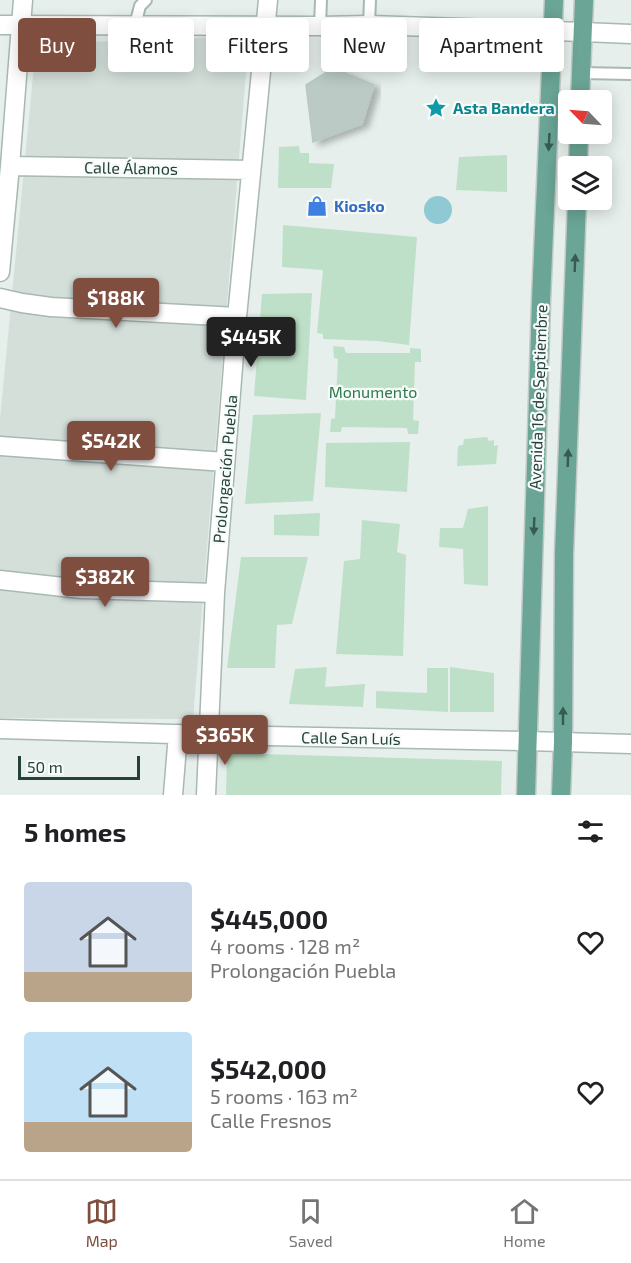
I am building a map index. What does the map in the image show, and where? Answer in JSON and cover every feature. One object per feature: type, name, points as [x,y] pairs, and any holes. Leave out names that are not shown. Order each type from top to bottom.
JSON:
[{"type":"main road","name":"Avenida 16 de Septiembre","points":[[554,0],[554,18]]},
{"type":"main road","points":[[580,90],[584,0]]},
{"type":"main road","name":"Avenida 16 de Septiembre","points":[[526,795],[541,313],[552,72]]},
{"type":"main road","name":"Avenida 16 de Septiembre","points":[[561,795],[564,554],[577,210]]},
{"type":"street","points":[[22,18],[23,0]]},
{"type":"street","name":"Prolongación Puebla","points":[[265,1],[266,18]]},
{"type":"street","points":[[0,25],[18,25]]},
{"type":"street","points":[[309,26],[320,26]]},
{"type":"street","points":[[564,32],[631,34]]},
{"type":"street","points":[[0,272],[18,63]]},
{"type":"street","name":"Prolongación Puebla","points":[[206,795],[215,593],[237,317],[261,72]]},
{"type":"street","name":"Calle Álamos","points":[[10,166],[251,170]]},
{"type":"street","points":[[0,298],[51,307],[237,317]]},
{"type":"street","points":[[0,446],[225,462]]},
{"type":"street","points":[[0,580],[81,589],[215,593]]},
{"type":"street","name":"Calle San Luís","points":[[0,729],[631,744]]},
{"type":"street","points":[[173,795],[178,734]]},
{"type":"lane","points":[[137,18],[140,6],[146,0]]},
{"type":"lane","points":[[320,26],[321,0]]},
{"type":"lane","points":[[369,18],[370,0]]},
{"type":"lane","points":[[581,73],[631,74]]},
{"type":"shaded area","points":[[194,38],[206,38],[206,72],[246,72],[193,719],[0,718],[0,419],[33,72],[96,72],[96,42],[108,41],[108,72],[194,72]]},
{"type":"green space","points":[[299,146],[300,153],[309,153],[309,163],[334,164],[331,188],[278,188],[279,147]]},
{"type":"green space","points":[[507,155],[507,192],[456,190],[459,157]]},
{"type":"green space","points":[[283,225],[417,237],[409,345],[323,339],[323,334],[317,333],[323,270],[282,267]]},
{"type":"green space","points":[[312,293],[306,400],[254,396],[262,294]]},
{"type":"green space","name":"Monumento","points":[[333,346],[344,347],[346,353],[410,353],[410,348],[421,349],[421,362],[415,362],[413,420],[419,421],[418,434],[408,434],[407,428],[342,427],[341,432],[330,432],[331,419],[335,418],[338,359],[334,358]]},
{"type":"green space","points":[[321,413],[313,501],[245,504],[253,415]]},
{"type":"green space","points":[[487,437],[489,441],[494,440],[494,446],[498,445],[496,464],[457,466],[458,446],[463,445],[464,439]]},
{"type":"green space","points":[[410,442],[407,492],[325,487],[326,443]]},
{"type":"green space","points":[[488,506],[488,586],[464,584],[463,549],[439,547],[440,528],[463,528],[468,509]]},
{"type":"green space","points":[[320,513],[319,536],[274,535],[274,515]]},
{"type":"green space","points":[[362,520],[400,524],[397,552],[406,555],[403,656],[336,654],[344,561],[360,559]]},
{"type":"green space","points":[[241,557],[308,557],[292,624],[277,625],[275,668],[227,668]]},
{"type":"green space","points":[[327,667],[325,687],[365,684],[363,707],[289,704],[295,669]]},
{"type":"green space","points":[[450,667],[494,673],[494,712],[450,712]]},
{"type":"green space","points":[[427,668],[448,668],[448,712],[376,708],[376,691],[427,693]]},
{"type":"green space","points":[[227,753],[502,761],[501,795],[226,795]]},
{"type":"water","points":[[438,196],[448,200],[452,210],[448,220],[438,224],[428,220],[424,210],[428,200]]},
{"type":"building","points":[[327,72],[343,72],[374,85],[362,124],[313,142],[306,85]]},
{"type":"place","name":"Asta Bandera","points":[[436,108]]},
{"type":"place","name":"Kiosko","points":[[317,206]]}]
